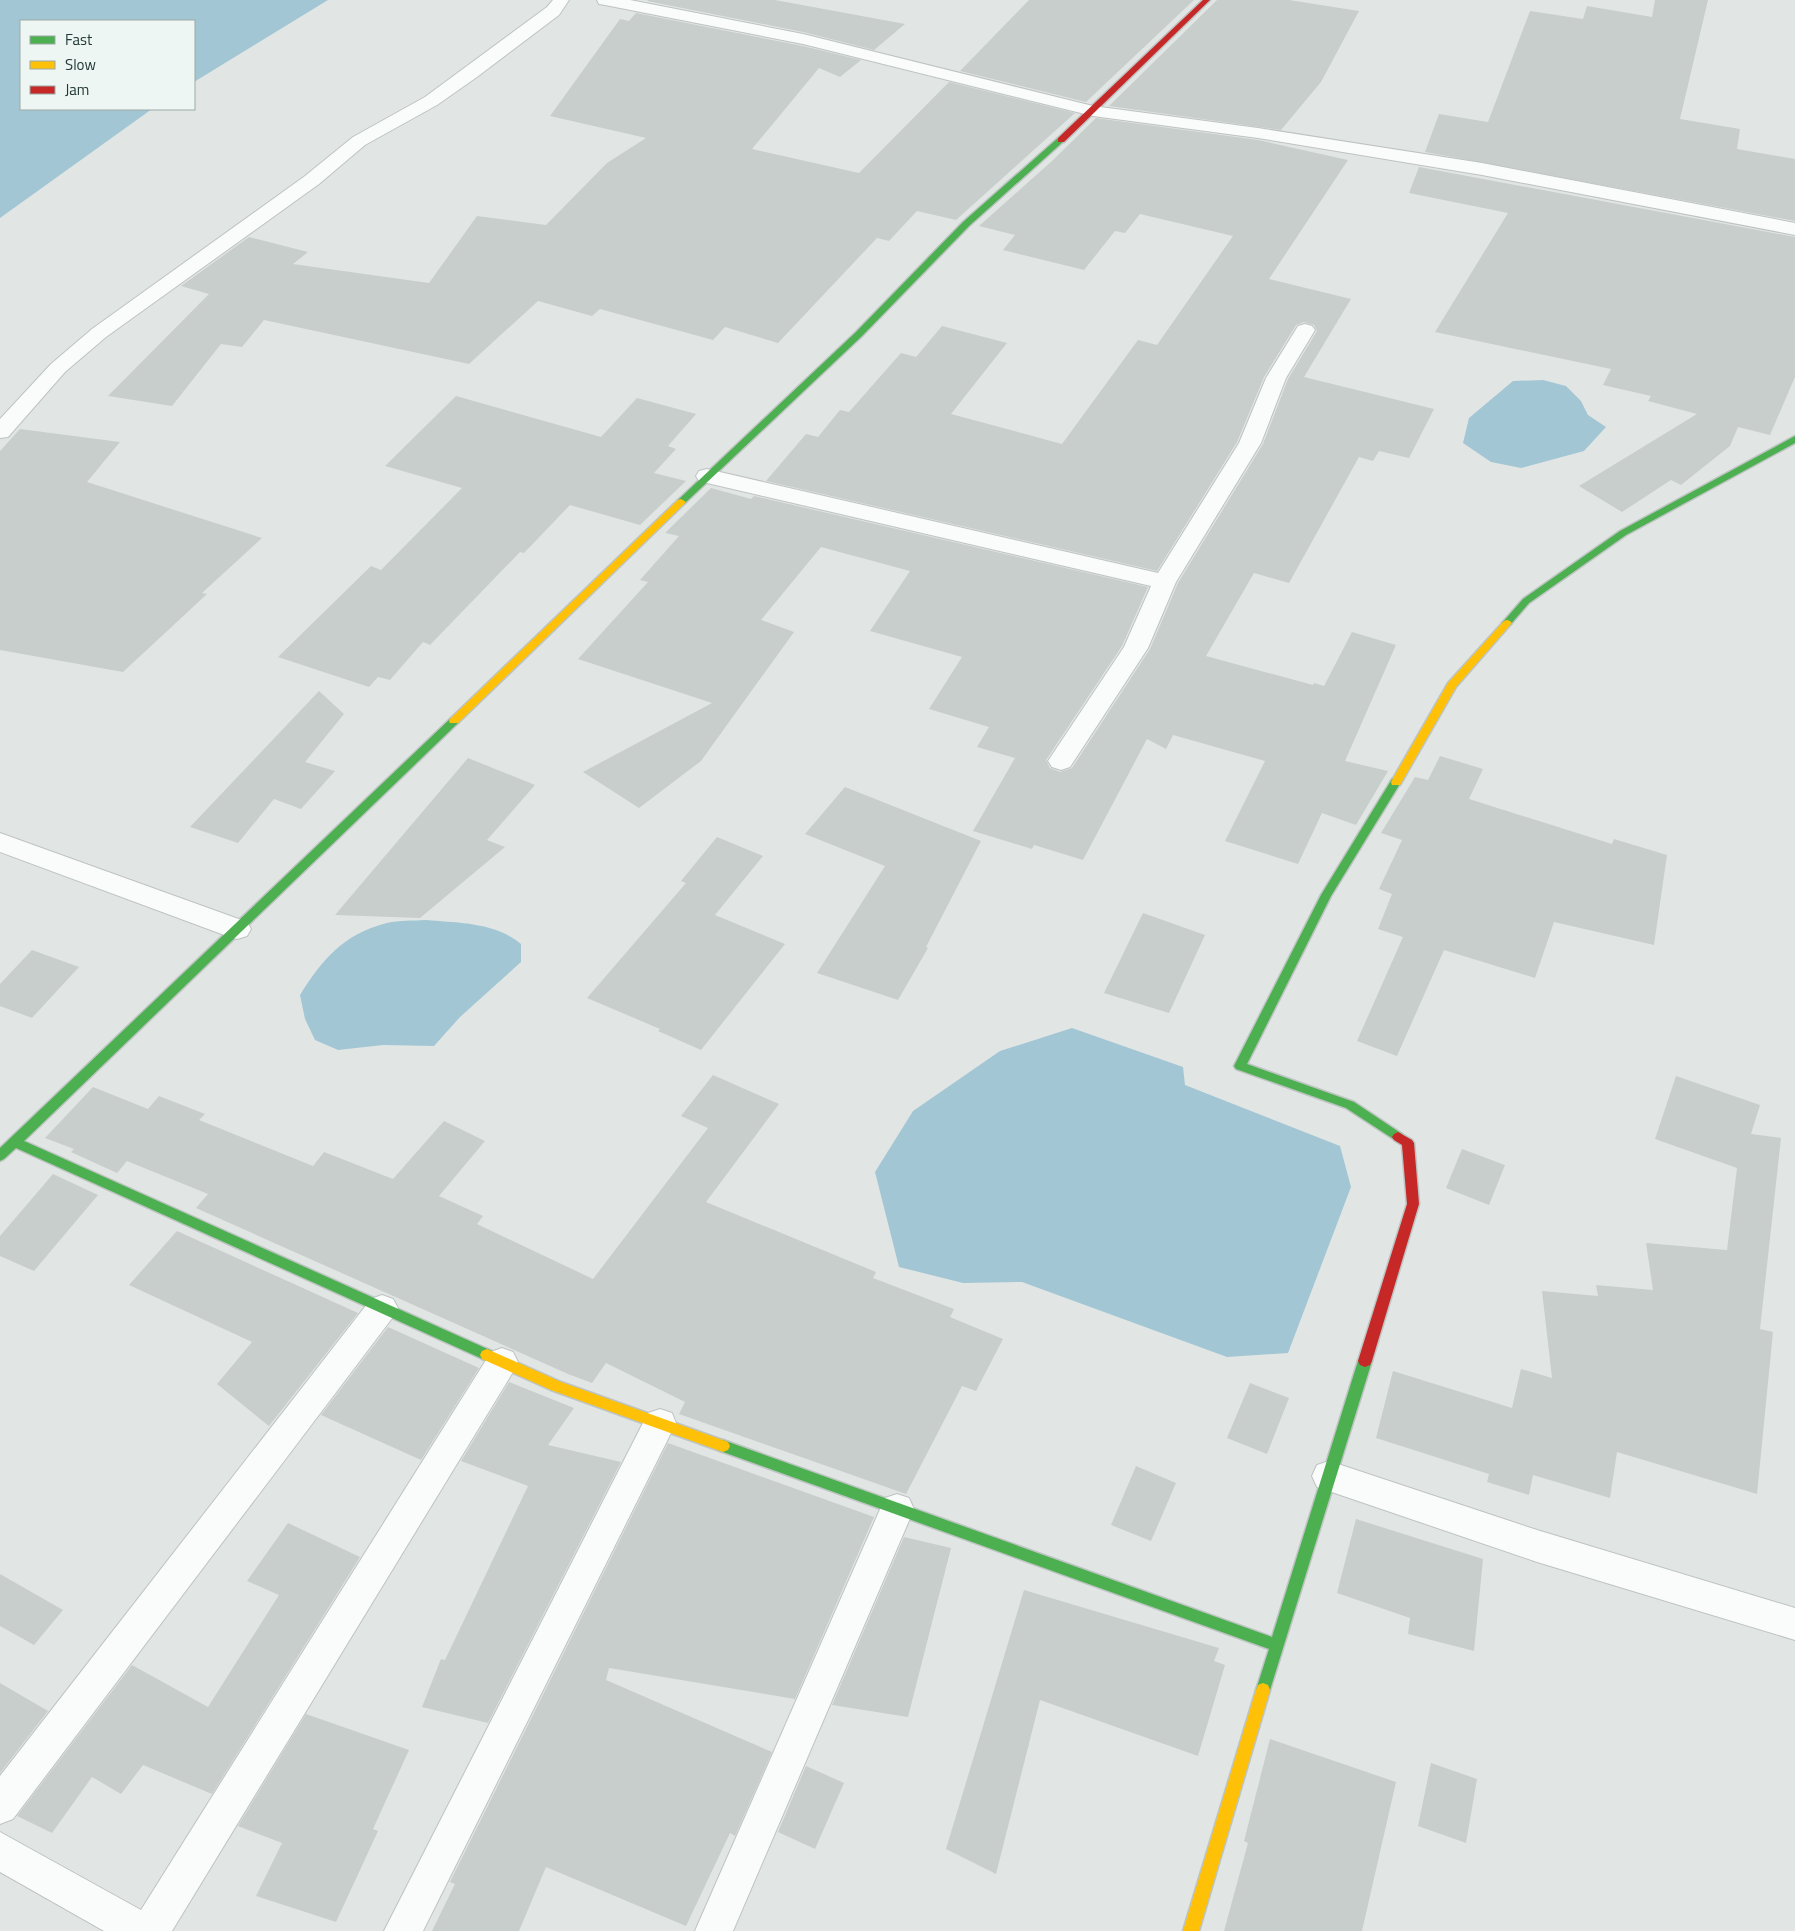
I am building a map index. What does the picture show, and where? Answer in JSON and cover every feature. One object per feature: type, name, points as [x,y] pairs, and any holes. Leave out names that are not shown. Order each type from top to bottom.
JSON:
[{"type":"street","points":[[0,432],[58,368],[99,333],[312,180],[360,141],[431,100],[471,73],[553,12],[561,0]]},
{"type":"street","points":[[605,0],[803,39],[1093,111],[1258,133],[1482,169],[1795,229]]},
{"type":"street","points":[[0,1156],[707,476],[859,334],[966,224],[1093,111],[1207,0]]},
{"type":"street","points":[[1061,762],[1136,648],[1164,582],[1250,443],[1276,378],[1305,330]]},
{"type":"street","points":[[1191,1931],[1200,1894],[1276,1645],[1413,1204],[1408,1143],[1350,1106],[1240,1066],[1326,895],[1386,802],[1452,685],[1526,601],[1623,533],[1795,439]]},
{"type":"street","points":[[707,476],[1164,582]]},
{"type":"street","points":[[0,842],[237,929]]},
{"type":"street","points":[[15,1142],[556,1386],[1276,1645]]},
{"type":"street","points":[[0,1806],[382,1308]]},
{"type":"street","points":[[150,1931],[502,1362]]},
{"type":"street","points":[[403,1931],[660,1423]]},
{"type":"street","points":[[1329,1476],[1537,1546],[1795,1624]]},
{"type":"street","points":[[714,1931],[897,1509]]},
{"type":"street","points":[[0,1852],[141,1931]]},
{"type":"water","points":[[0,0],[328,0],[195,81],[195,20],[20,20],[20,110],[151,110],[0,218]]},
{"type":"water","points":[[1543,380],[1566,386],[1581,401],[1588,415],[1606,427],[1584,451],[1521,468],[1491,462],[1463,443],[1469,418],[1513,381]]},
{"type":"water","points":[[426,920],[463,923],[500,931],[521,944],[521,962],[460,1017],[434,1046],[383,1045],[338,1050],[315,1040],[305,1019],[300,995],[335,950],[346,941],[372,928],[392,922]]},
{"type":"water","points":[[1072,1028],[1183,1067],[1185,1085],[1340,1146],[1351,1187],[1288,1353],[1227,1357],[1022,1282],[963,1283],[899,1267],[875,1172],[913,1111],[1000,1051]]},
{"type":"building","points":[[648,0],[775,0],[905,24],[874,50],[803,32]]},
{"type":"building","points":[[1029,0],[1194,0],[1086,102],[960,71]]},
{"type":"building","points":[[1217,0],[1289,0],[1359,11],[1321,82],[1281,130],[1109,106]]},
{"type":"building","points":[[1655,0],[1708,0],[1680,119],[1740,129],[1737,149],[1795,159],[1795,221],[1425,152],[1439,114],[1488,122],[1530,11],[1583,19],[1587,6],[1652,17]]},
{"type":"building","points":[[636,13],[803,46],[861,60],[840,77],[819,68],[752,149],[859,173],[949,82],[1075,113],[956,220],[917,211],[889,241],[877,238],[778,343],[725,327],[713,340],[600,309],[592,316],[538,301],[469,364],[264,320],[242,347],[221,344],[172,406],[108,396],[209,294],[181,286],[249,237],[308,252],[293,264],[429,283],[477,216],[546,225],[607,163],[646,138],[550,116],[620,19],[629,21]]},
{"type":"building","points":[[1096,118],[1258,140],[1348,160],[1269,279],[1351,299],[1304,377],[1434,409],[1409,458],[1379,451],[1373,461],[1359,457],[1289,583],[1254,573],[1206,656],[1313,685],[1314,683],[1324,686],[1352,632],[1396,645],[1345,761],[1388,771],[1356,825],[1322,813],[1298,864],[1225,841],[1265,761],[1173,735],[1166,749],[1147,739],[1083,860],[1034,845],[1032,849],[973,831],[1015,758],[977,747],[989,727],[929,709],[962,657],[870,631],[910,571],[821,547],[761,620],[794,632],[701,761],[639,808],[583,772],[712,703],[578,659],[648,582],[640,580],[679,536],[665,533],[711,488],[751,499],[754,496],[1148,587],[1122,646],[1046,760],[1050,768],[1060,772],[1072,768],[1150,649],[1178,583],[1263,444],[1288,379],[1317,331],[1314,325],[1304,322],[1296,325],[1264,377],[1237,442],[1157,571],[766,481],[806,434],[818,437],[840,410],[849,412],[901,353],[916,357],[942,326],[1007,343],[951,414],[1062,444],[1138,340],[1157,345],[1233,236],[1140,214],[1125,233],[1115,231],[1084,270],[1003,250],[1015,235],[979,226],[1052,161]]},
{"type":"building","points":[[1419,167],[1795,237],[1795,377],[1770,435],[1738,427],[1730,446],[1681,485],[1671,480],[1622,512],[1579,486],[1697,414],[1648,401],[1651,396],[1603,385],[1611,369],[1435,332],[1508,213],[1409,193]]},
{"type":"building","points":[[456,396],[601,437],[637,398],[696,414],[668,446],[676,449],[654,473],[686,481],[640,525],[570,505],[524,553],[520,552],[430,645],[423,642],[390,680],[378,677],[369,687],[278,657],[371,566],[381,570],[462,488],[385,466]]},
{"type":"building","points":[[20,429],[120,442],[87,482],[262,538],[202,593],[207,594],[123,672],[0,650],[0,451]]},
{"type":"building","points":[[319,691],[344,714],[305,762],[335,771],[301,809],[274,799],[238,843],[190,827]]},
{"type":"building","points":[[1440,756],[1483,769],[1469,799],[1612,844],[1614,839],[1667,855],[1654,945],[1554,922],[1535,978],[1444,950],[1397,1056],[1357,1041],[1403,937],[1378,929],[1392,894],[1379,889],[1402,840],[1381,833],[1415,777],[1428,780]]},
{"type":"building","points":[[468,758],[535,785],[487,840],[505,847],[420,918],[335,915]]},
{"type":"building","points":[[845,787],[981,841],[926,947],[928,948],[898,1000],[817,973],[885,866],[805,834]]},
{"type":"building","points":[[717,837],[763,856],[715,915],[785,944],[701,1050],[658,1031],[660,1029],[587,998],[686,883],[681,881]]},
{"type":"building","points":[[1143,913],[1205,935],[1169,1013],[1104,993]]},
{"type":"building","points":[[32,950],[79,967],[32,1018],[0,1006],[0,984]]},
{"type":"building","points":[[713,1075],[779,1104],[706,1202],[876,1272],[873,1278],[954,1309],[950,1317],[1003,1339],[976,1391],[962,1386],[906,1494],[679,1414],[685,1402],[606,1363],[592,1383],[568,1374],[196,1208],[208,1194],[127,1161],[117,1173],[71,1152],[74,1149],[45,1138],[93,1087],[148,1109],[159,1096],[205,1114],[199,1120],[313,1166],[324,1152],[393,1179],[444,1121],[485,1141],[439,1196],[483,1216],[477,1224],[593,1279],[708,1128],[681,1116]]},
{"type":"building","points":[[1676,1076],[1760,1105],[1751,1134],[1781,1138],[1760,1329],[1773,1332],[1757,1494],[1617,1452],[1610,1498],[1533,1475],[1529,1495],[1487,1482],[1489,1474],[1376,1438],[1393,1371],[1512,1408],[1521,1369],[1552,1378],[1542,1291],[1598,1296],[1596,1285],[1653,1290],[1646,1243],[1727,1250],[1737,1168],[1655,1139]]},
{"type":"building","points":[[1462,1149],[1505,1165],[1489,1205],[1446,1188]]},
{"type":"building","points":[[53,1174],[98,1195],[34,1271],[0,1256],[0,1236]]},
{"type":"building","points":[[177,1231],[358,1313],[269,1426],[217,1384],[252,1342],[129,1285]]},
{"type":"building","points":[[388,1327],[479,1368],[421,1460],[321,1415]]},
{"type":"building","points":[[509,1382],[574,1408],[548,1445],[621,1462],[488,1723],[422,1707],[441,1659],[445,1660],[528,1486],[461,1461]]},
{"type":"building","points":[[1250,1383],[1289,1398],[1267,1454],[1227,1438]]},
{"type":"building","points":[[668,1443],[874,1517],[795,1699],[609,1668],[606,1680],[772,1752],[735,1836],[730,1833],[686,1926],[546,1867],[519,1931],[432,1931],[455,1884],[450,1882]]},
{"type":"building","points":[[1136,1466],[1176,1483],[1151,1541],[1111,1525]]},
{"type":"building","points":[[1356,1519],[1483,1559],[1474,1651],[1408,1634],[1410,1618],[1337,1593]]},
{"type":"building","points":[[288,1523],[360,1557],[212,1794],[143,1765],[121,1794],[92,1777],[52,1833],[17,1816],[132,1665],[208,1707],[279,1595],[247,1581]]},
{"type":"building","points":[[904,1537],[951,1548],[908,1717],[832,1705]]},
{"type":"building","points":[[0,1574],[63,1610],[34,1645],[0,1626]]},
{"type":"building","points":[[1024,1590],[1219,1648],[1214,1661],[1225,1665],[1198,1756],[1040,1700],[996,1874],[946,1849]]},
{"type":"building","points":[[0,1683],[48,1711],[0,1773]]},
{"type":"building","points":[[306,1714],[409,1750],[373,1829],[378,1831],[336,1922],[256,1896],[282,1843],[238,1826]]},
{"type":"building","points":[[1270,1739],[1396,1782],[1362,1931],[1224,1931],[1248,1843],[1244,1841]]},
{"type":"building","points":[[1431,1763],[1477,1779],[1466,1843],[1418,1826]]},
{"type":"building","points":[[806,1766],[844,1783],[815,1849],[778,1832]]},
{"type":"traffic: fast","points":[[681,502],[859,334],[966,224],[1061,140]]},
{"type":"traffic: fast","points":[[1507,623],[1526,601],[1623,533],[1795,439]]},
{"type":"traffic: fast","points":[[0,1156],[454,721]]},
{"type":"traffic: fast","points":[[1396,782],[1326,895],[1240,1066],[1350,1105],[1398,1137]]},
{"type":"traffic: fast","points":[[15,1142],[487,1355]]},
{"type":"traffic: fast","points":[[1263,1690],[1365,1361]]},
{"type":"traffic: fast","points":[[723,1446],[1277,1645]]},
{"type":"traffic: slow","points":[[454,721],[681,502]]},
{"type":"traffic: slow","points":[[1396,782],[1452,685],[1507,623]]},
{"type":"traffic: slow","points":[[487,1355],[556,1386],[723,1446]]},
{"type":"traffic: slow","points":[[1191,1931],[1263,1690]]},
{"type":"traffic: jam","points":[[1061,140],[1207,0]]},
{"type":"traffic: jam","points":[[1365,1361],[1413,1204],[1408,1143],[1398,1137]]}]
